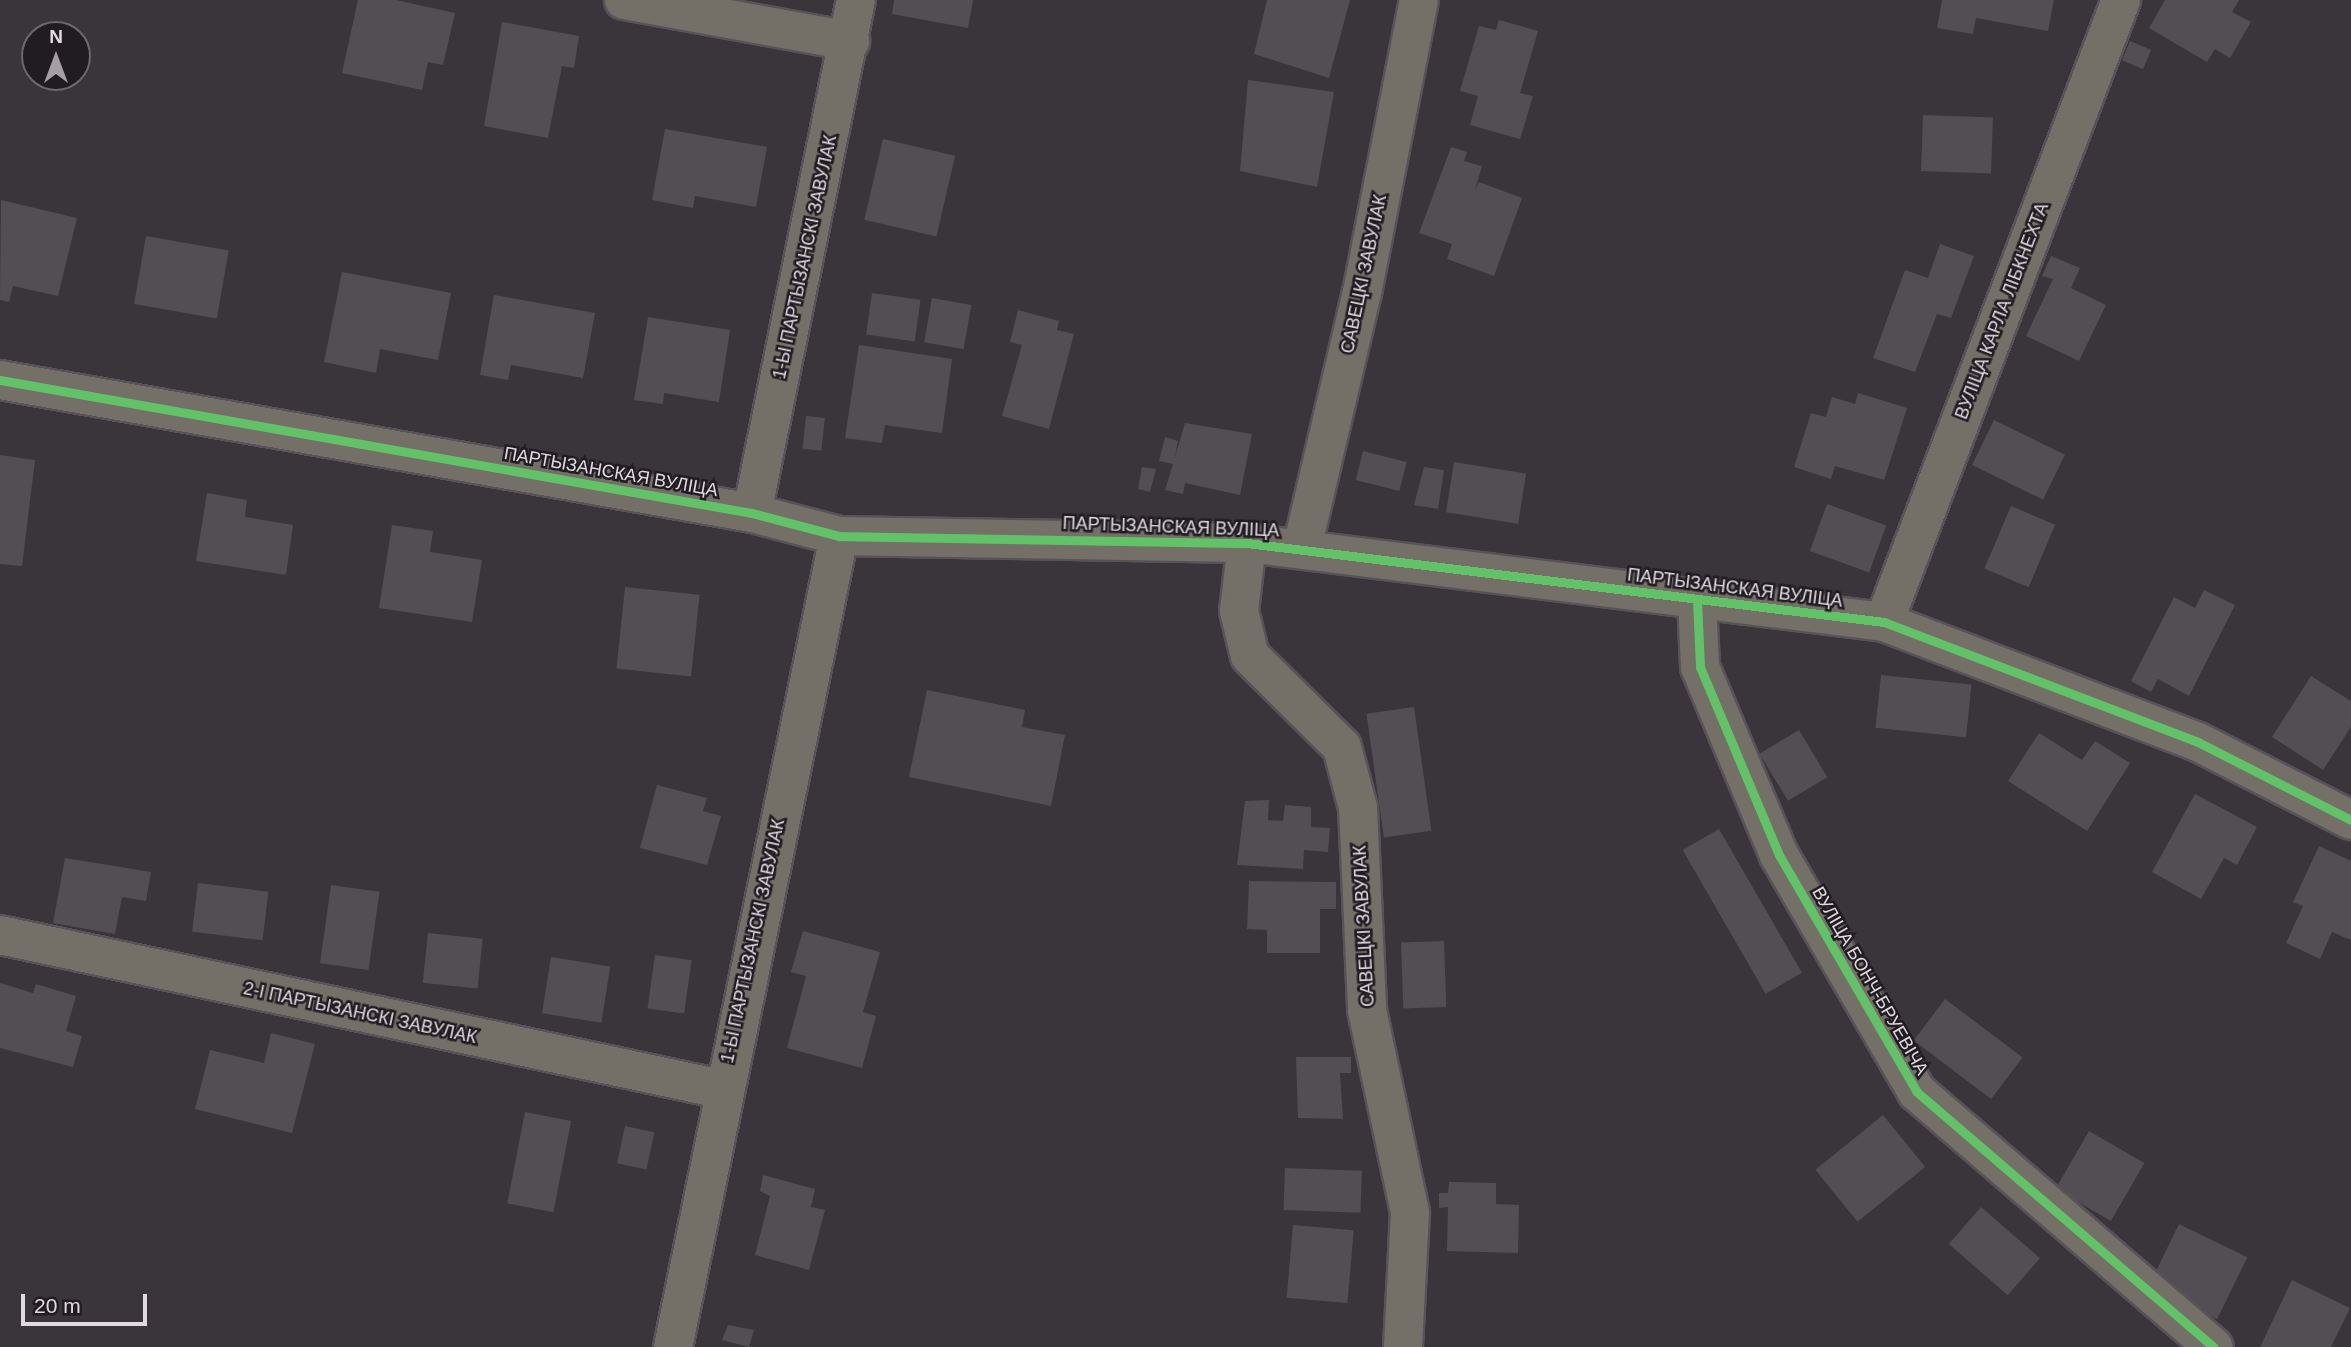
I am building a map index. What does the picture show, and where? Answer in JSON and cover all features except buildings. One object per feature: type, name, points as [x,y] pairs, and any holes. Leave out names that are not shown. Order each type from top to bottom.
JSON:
[{"type":"street","points":[[624,0],[850,41]]},
{"type":"street","name":"1-Ы ПАРТЫЗАНСКІ ЗАВУЛАК","points":[[752,513],[850,41],[856,0]]},
{"type":"street","name":"САВЕЦКІ ЗАВУЛАК","points":[[1302,548],[1362,293],[1419,0]]},
{"type":"street","name":"ВУЛІЦА КАРЛА ЛІБКНЕХТА","points":[[1884,622],[2121,0]]},
{"type":"street","name":"ПАРТЫЗАНСКАЯ ВУЛІЦА","points":[[0,380],[752,513],[839,536],[1247,543],[1884,622],[2198,742],[2351,820]]},
{"type":"street","name":"1-Ы ПАРТЫЗАНСКІ ЗАВУЛАК","points":[[673,1347],[722,1089],[839,536]]},
{"type":"street","name":"САВЕЦКІ ЗАВУЛАК","points":[[1247,543],[1239,611],[1250,656],[1342,747],[1358,808],[1367,1010],[1410,1213],[1403,1347]]},
{"type":"street","name":"ВУЛІЦА БОНЧ-БРУЕВІЧА","points":[[1697,600],[1700,667],[1779,855],[1917,1092],[2213,1347]]},
{"type":"street","name":"2-І ПАРТЫЗАНСКІ ЗАВУЛАК","points":[[0,935],[722,1089]]},
{"type":"cycle path","points":[[0,380],[752,513],[839,536],[1247,543],[1884,622],[2198,742],[2351,820]]},
{"type":"cycle path","points":[[1697,600],[1700,667],[1779,855],[1917,1092],[2213,1347]]}]
